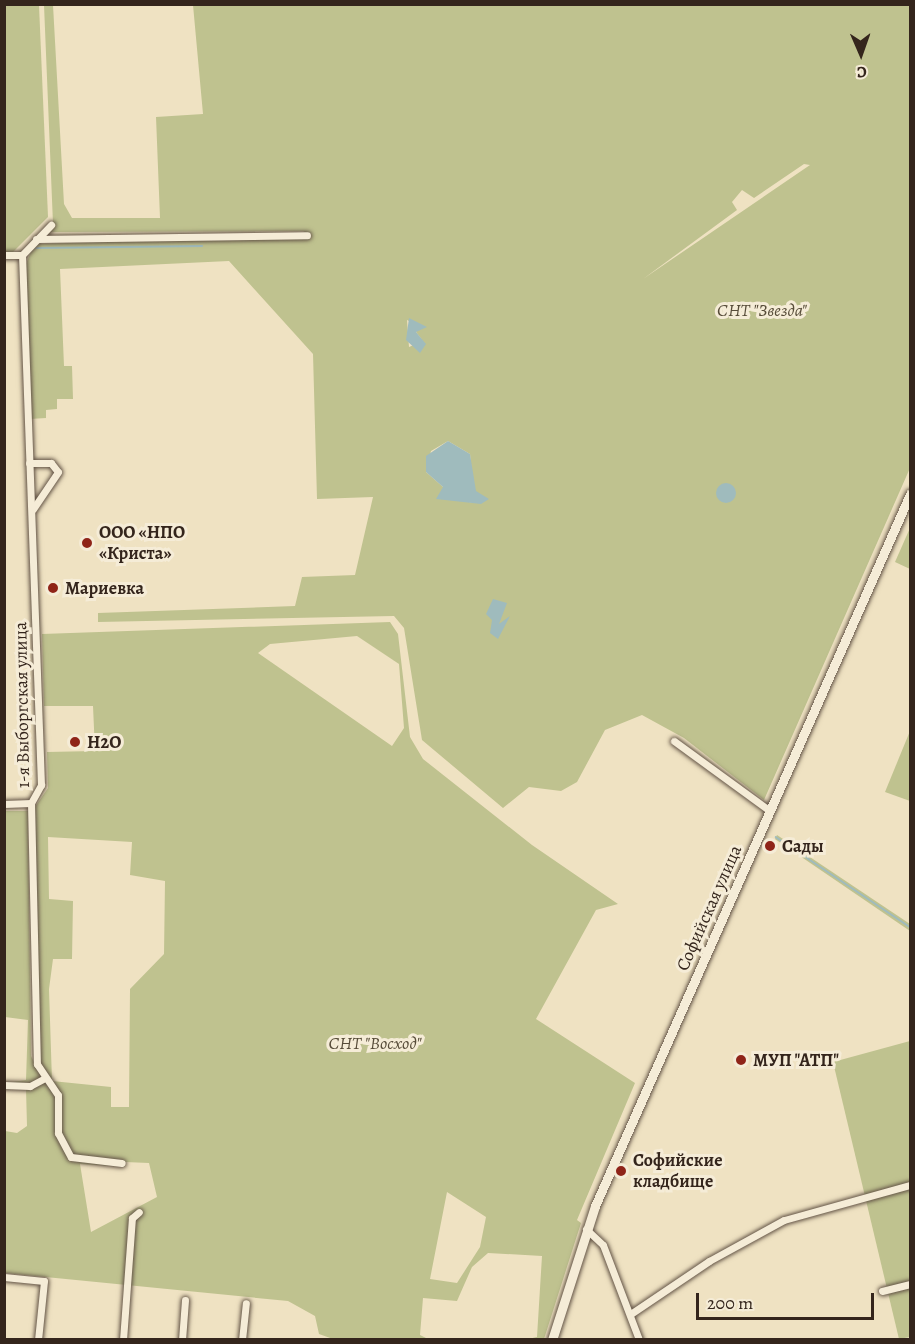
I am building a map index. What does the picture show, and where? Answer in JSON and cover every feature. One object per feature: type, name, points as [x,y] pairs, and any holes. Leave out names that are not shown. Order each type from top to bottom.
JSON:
[{"type":"main road","name":"Софийская улица","points":[[552,1340],[586,1229],[910,494]]},
{"type":"street","points":[[4,255],[22,255],[51,225]]},
{"type":"street","points":[[36,239],[307,235]]},
{"type":"street","name":"1-я Выборгская улица","points":[[22,255],[41,783],[31,802],[36,1054],[45,1078],[58,1095],[58,1133],[71,1157],[122,1163]]},
{"type":"street","points":[[29,462],[51,463],[58,472],[32,514]]},
{"type":"street","points":[[674,741],[770,811]]},
{"type":"street","points":[[4,804],[31,802]]},
{"type":"street","points":[[4,1085],[30,1086],[45,1078]]},
{"type":"street","points":[[632,1313],[709,1261],[784,1220],[910,1185]]},
{"type":"street","points":[[123,1340],[132,1218],[139,1212]]},
{"type":"street","points":[[586,1229],[603,1245],[620,1298],[632,1313],[639,1340]]},
{"type":"street","points":[[4,1276],[44,1281],[38,1340]]},
{"type":"street","points":[[882,1291],[910,1284]]},
{"type":"street","points":[[182,1340],[185,1300]]},
{"type":"street","points":[[242,1340],[246,1303]]},
{"type":"green space","points":[[4,5],[39,5],[48,217],[13,252],[4,252]]},
{"type":"green space","name":"СНТ \"Звезда\"","points":[[44,5],[53,5],[64,204],[72,218],[160,218],[156,117],[203,114],[193,5],[910,5],[910,468],[764,800],[684,738],[642,715],[605,730],[577,782],[561,791],[529,787],[503,808],[422,740],[404,628],[394,616],[98,622],[98,613],[295,606],[302,577],[355,575],[373,497],[317,499],[313,354],[229,261],[60,269],[64,366],[72,366],[73,399],[57,399],[57,409],[46,410],[46,418],[30,419],[26,264],[34,244],[311,236],[303,231],[47,232],[53,224]],"holes":[[[804,164],[810,165],[643,279],[737,210],[732,202],[742,190],[754,198]],[[407,320],[419,326],[416,332],[423,341],[409,347]],[[448,441],[470,454],[475,503],[443,498],[443,487],[426,472],[431,451]]]},
{"type":"green space","points":[[910,528],[910,569],[895,562]]},
{"type":"green space","name":"СНТ \"Восход\"","points":[[390,622],[398,634],[410,737],[423,759],[532,845],[618,904],[596,910],[536,1019],[635,1083],[577,1220],[581,1223],[544,1339],[528,1339],[537,1337],[542,1256],[488,1253],[472,1267],[457,1301],[423,1298],[420,1335],[430,1340],[333,1339],[319,1334],[315,1316],[288,1301],[5,1273],[5,1131],[17,1133],[27,1126],[26,1089],[49,1079],[40,1064],[35,807],[48,788],[47,752],[95,751],[93,706],[44,706],[42,634]],"holes":[[[357,636],[399,664],[404,728],[392,746],[258,653],[270,644]],[[48,837],[132,842],[130,875],[165,881],[164,954],[130,989],[129,1107],[111,1107],[111,1087],[52,1081],[49,989],[53,959],[72,959],[73,901],[49,899]],[[125,1162],[149,1163],[157,1197],[91,1232],[80,1164],[125,1167]],[[447,1192],[486,1217],[480,1247],[457,1283],[430,1279]]]},
{"type":"green space","points":[[910,731],[910,801],[885,792]]},
{"type":"green space","points":[[4,811],[28,811],[31,1056],[42,1078],[33,1083],[5,1083],[26,1080],[28,1020],[5,1017]]},
{"type":"green space","points":[[777,835],[910,924],[910,931],[775,839]]},
{"type":"green space","points":[[910,1041],[910,1337],[899,1339],[833,1062]]},
{"type":"water","points":[[409,318],[427,327],[416,332],[426,344],[420,353],[406,340]]},
{"type":"water","points":[[448,441],[470,454],[476,491],[489,499],[481,504],[436,499],[443,487],[426,472],[426,456]]},
{"type":"water","points":[[726,483],[733,486],[736,493],[733,500],[726,503],[719,500],[716,493],[719,486]]},
{"type":"water","points":[[493,599],[507,603],[499,624],[510,616],[498,639],[490,633],[492,620],[486,614]]},
{"type":"waterway","points":[[36,248],[202,246]]},
{"type":"waterway","points":[[776,837],[910,927]]},
{"type":"place","name":"ООО «НПО «Криста»","points":[[87,543]]},
{"type":"place","name":"Мариевка","points":[[53,588]]},
{"type":"place","name":"H2O","points":[[75,742]]},
{"type":"place","name":"Сады","points":[[770,846]]},
{"type":"place","name":"МУП \"АТП\"","points":[[741,1060]]},
{"type":"place","name":"Софийские кладбище","points":[[621,1171]]}]
